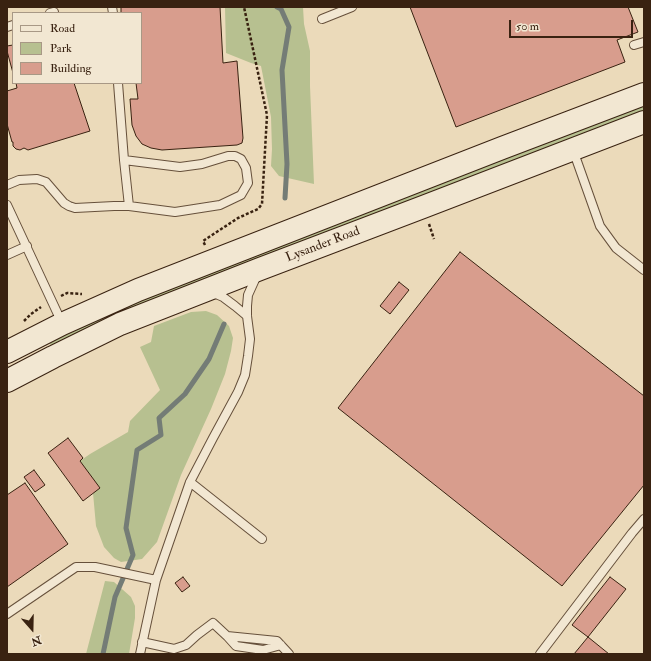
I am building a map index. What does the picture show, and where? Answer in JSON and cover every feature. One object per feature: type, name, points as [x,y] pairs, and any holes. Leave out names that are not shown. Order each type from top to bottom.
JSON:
[{"type":"street","name":"Lysander Road","points":[[7,352],[62,324],[138,290],[644,94]]},
{"type":"street","name":"Lysander Road","points":[[7,381],[120,324],[644,122]]},
{"type":"lane","points":[[322,19],[352,7]]},
{"type":"lane","points":[[634,45],[644,42]]},
{"type":"lane","points":[[118,84],[129,206]]},
{"type":"lane","points":[[573,149],[578,167],[600,226],[616,248],[644,270]]},
{"type":"lane","points":[[7,185],[19,180],[37,178],[46,182],[64,203],[75,208],[129,206],[175,212],[220,205],[241,195],[248,184],[246,168],[241,159],[235,156],[228,156],[202,164],[180,167],[124,160]]},
{"type":"lane","points":[[7,204],[62,324]]},
{"type":"lane","points":[[7,256],[27,246]]},
{"type":"lane","points":[[140,654],[156,580],[190,482],[212,438],[238,392],[245,375],[250,339],[247,316],[248,295],[260,269]]},
{"type":"lane","points":[[206,290],[223,297],[247,316]]},
{"type":"lane","points":[[190,482],[262,538]]},
{"type":"lane","points":[[540,654],[632,533],[644,520]]},
{"type":"lane","points":[[7,614],[76,567],[109,569],[115,572],[156,580]]},
{"type":"lane","points":[[142,642],[174,649],[186,645],[213,623],[236,646],[263,650],[281,645],[290,654]]},
{"type":"path","points":[[205,248],[203,240],[238,218],[258,209],[262,204],[266,115],[244,7]]},
{"type":"green space","points":[[225,7],[303,7],[304,24],[310,51],[314,184],[279,176],[271,166],[271,117],[261,66],[226,53]]},
{"type":"green space","points":[[644,104],[644,112],[100,322],[51,346],[48,339],[88,319]]},
{"type":"green space","points":[[206,311],[217,315],[229,326],[233,338],[225,374],[181,475],[157,542],[142,559],[121,562],[114,558],[104,547],[96,526],[93,493],[80,461],[128,432],[130,421],[160,390],[140,347],[151,342],[154,326],[191,312]]},
{"type":"green space","points":[[105,581],[114,582],[131,597],[135,606],[135,618],[129,654],[86,654]]},
{"type":"building","points":[[121,7],[220,7],[223,63],[237,61],[243,138],[242,143],[237,145],[162,150],[151,148],[142,144],[136,136],[132,125],[130,99],[138,99],[136,84],[142,84],[142,12],[121,12]]},
{"type":"building","points":[[410,7],[628,7],[638,32],[617,40],[625,62],[456,127]]},
{"type":"building","points":[[12,45],[12,69],[7,51],[7,46]]},
{"type":"building","points":[[16,84],[74,84],[90,131],[28,150],[24,148],[20,150],[16,149],[13,146],[7,124],[7,91],[17,88]]},
{"type":"building","points":[[460,252],[644,396],[644,485],[562,586],[338,408]]},
{"type":"building","points":[[399,282],[409,290],[390,314],[380,306]]},
{"type":"building","points":[[68,438],[83,458],[80,461],[100,488],[83,501],[48,453]]},
{"type":"building","points":[[34,470],[45,485],[35,492],[24,477]]},
{"type":"building","points":[[25,483],[68,544],[7,587],[7,495]]},
{"type":"building","points":[[183,577],[190,586],[182,592],[175,583]]},
{"type":"building","points":[[610,577],[626,589],[588,637],[572,625]]},
{"type":"building","points":[[588,637],[609,654],[574,654]]},
{"type":"waterway","points":[[277,7],[281,9],[289,27],[282,70],[287,164],[285,198]]},
{"type":"waterway","points":[[103,654],[115,597],[133,555],[126,528],[137,450],[161,435],[159,418],[185,394],[209,359],[224,324]]}]
